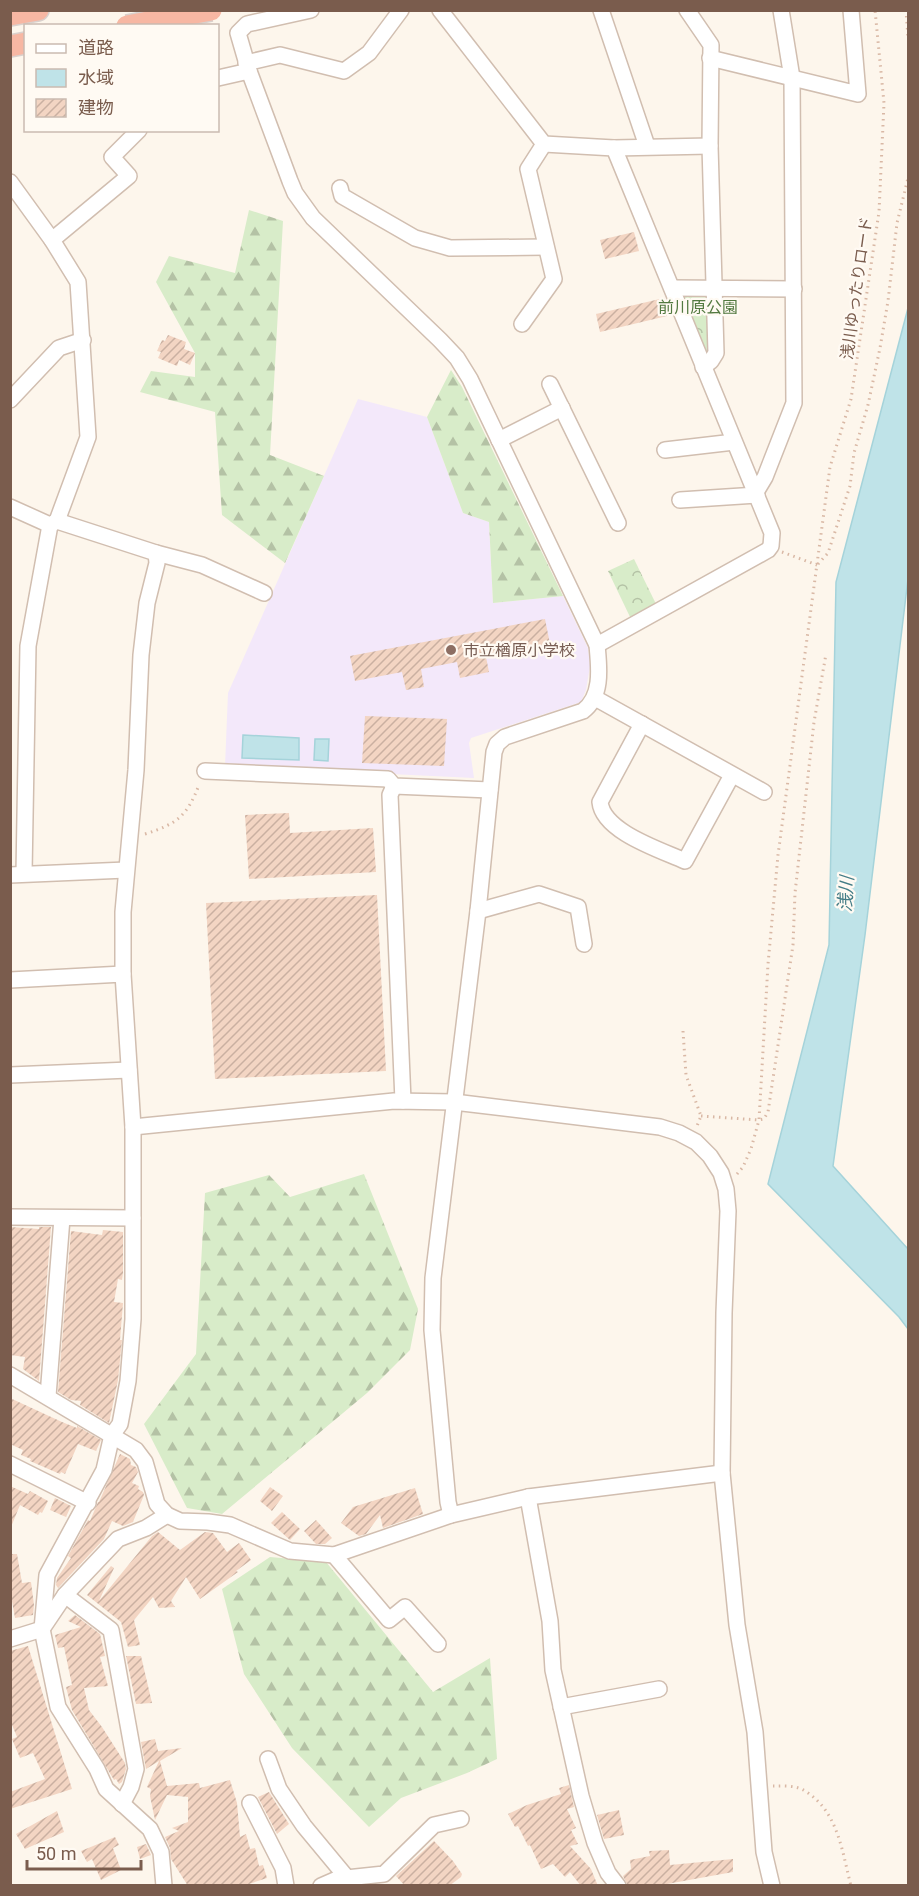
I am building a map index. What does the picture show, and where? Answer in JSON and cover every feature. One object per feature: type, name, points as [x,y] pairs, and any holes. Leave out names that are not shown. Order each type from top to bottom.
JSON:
[{"type":"highway","points":[[10,15],[38,10]]},
{"type":"highway","points":[[138,24],[211,10]]},
{"type":"street","points":[[310,10],[245,17],[238,33],[247,67],[290,181],[303,204],[340,245],[457,358],[470,379],[597,645],[599,668],[593,702],[583,711],[505,737],[497,744],[494,752],[478,911],[433,1278],[432,1330],[451,1515]]},
{"type":"street","points":[[219,78],[280,55],[344,71],[369,53],[401,10]]},
{"type":"street","points":[[440,10],[544,144],[614,148],[710,146]]},
{"type":"street","points":[[601,10],[647,146]]},
{"type":"street","points":[[687,10],[711,45],[710,146],[716,288],[716,353],[703,367]]},
{"type":"street","points":[[756,494],[794,403],[792,78],[781,10]]},
{"type":"street","points":[[711,58],[858,94],[851,10]]},
{"type":"street","points":[[52,240],[129,176],[112,157],[137,132]]},
{"type":"street","points":[[522,324],[554,279],[528,169],[544,144]]},
{"type":"street","points":[[597,645],[768,550],[771,546],[772,533],[614,148]]},
{"type":"street","points":[[10,182],[52,240],[78,282],[88,437],[54,523],[28,646],[17,874],[126,870]]},
{"type":"street","points":[[340,188],[342,196],[424,241],[450,248],[546,247]]},
{"type":"street","points":[[672,288],[794,289]]},
{"type":"street","points":[[10,400],[59,348],[82,340]]},
{"type":"street","points":[[550,384],[609,489],[618,523]]},
{"type":"street","points":[[499,440],[562,408]]},
{"type":"street","points":[[665,450],[734,441]]},
{"type":"street","points":[[680,500],[756,494]]},
{"type":"street","points":[[10,507],[54,523],[202,565],[264,593]]},
{"type":"street","points":[[156,553],[157,563],[147,603],[141,655],[136,770],[123,912],[123,974],[133,1127],[134,1218],[133,1319],[128,1381],[120,1424],[112,1435],[104,1470],[88,1503],[46,1575],[42,1629],[58,1707],[97,1769],[106,1789],[150,1830],[160,1852],[164,1886]]},
{"type":"street","points":[[593,702],[642,724],[764,792]]},
{"type":"street","points":[[642,724],[600,802],[601,810],[623,833],[685,861],[732,775]]},
{"type":"street","points":[[205,771],[388,778],[394,786]]},
{"type":"street","points":[[394,786],[490,790]]},
{"type":"street","points":[[394,786],[390,795],[403,1101]]},
{"type":"street","points":[[478,911],[539,894],[578,907],[584,944]]},
{"type":"street","points":[[10,980],[123,974]]},
{"type":"street","points":[[10,1075],[129,1070]]},
{"type":"street","points":[[133,1127],[403,1101],[454,1102],[660,1127],[691,1138],[710,1156],[721,1173],[726,1189],[728,1211],[722,1473],[737,1625],[755,1732],[764,1852],[772,1886]]},
{"type":"street","points":[[10,1217],[134,1218]]},
{"type":"street","points":[[48,1396],[62,1218]]},
{"type":"street","points":[[10,1375],[136,1450],[145,1462],[157,1504],[167,1515],[180,1521],[230,1525],[290,1551],[334,1555],[451,1515],[528,1497],[722,1473]]},
{"type":"street","points":[[10,1464],[88,1503]]},
{"type":"street","points":[[528,1497],[549,1621],[553,1670],[581,1796],[595,1844],[608,1873],[618,1886]]},
{"type":"street","points":[[10,1639],[42,1629],[66,1595],[118,1539],[159,1521],[167,1515]]},
{"type":"street","points":[[334,1555],[389,1620],[405,1607],[438,1644]]},
{"type":"street","points":[[66,1595],[111,1630],[136,1769],[131,1787],[122,1804]]},
{"type":"street","points":[[561,1707],[659,1689]]},
{"type":"street","points":[[268,1758],[279,1789],[304,1826],[348,1882]]},
{"type":"street","points":[[250,1803],[283,1868],[286,1886]]},
{"type":"street","points":[[321,1886],[337,1879],[348,1882],[384,1874],[434,1825],[461,1819]]},
{"type":"path","name":"浅川ゆったりロード","points":[[759,1120],[768,964],[778,855],[830,466],[851,399],[879,212],[884,104],[875,10]]},
{"type":"path","points":[[906,10],[909,38]]},
{"type":"path","points":[[780,550],[817,565],[828,553],[850,486],[854,453],[868,405],[888,301],[897,223],[909,178]]},
{"type":"path","points":[[701,1116],[759,1120],[764,1119],[768,1112],[794,945],[795,893],[814,722],[826,654]]},
{"type":"path","points":[[129,838],[167,827],[191,807],[205,771]]},
{"type":"path","points":[[682,1031],[686,1075],[701,1116],[691,1138]]},
{"type":"path","points":[[737,1174],[743,1167],[751,1149],[759,1120]]},
{"type":"path","points":[[760,1785],[787,1786],[804,1790],[828,1810],[851,1886]]},
{"type":"shaded area","points":[[358,399],[427,417],[463,513],[489,522],[493,603],[563,596],[588,648],[590,666],[586,690],[581,702],[471,738],[469,743],[474,778],[225,766],[228,693]]},
{"type":"green space","points":[[249,210],[283,221],[270,455],[324,476],[285,563],[222,515],[215,412],[140,392],[151,371],[195,377],[195,353],[156,282],[169,256],[235,273]]},
{"type":"green space","name":"前川原公園","points":[[672,288],[715,288],[716,353],[703,367]]},
{"type":"green space","points":[[451,370],[462,387],[563,596],[493,603],[489,522],[463,513],[427,417]]},
{"type":"green space","points":[[634,559],[656,604],[631,619],[608,571]]},
{"type":"green space","points":[[364,1174],[418,1309],[410,1350],[367,1393],[222,1514],[187,1508],[144,1424],[196,1354],[205,1193],[269,1175],[290,1197]]},
{"type":"green space","points":[[270,1557],[326,1562],[433,1692],[490,1658],[497,1759],[401,1798],[369,1827],[292,1748],[244,1674],[222,1589]]},
{"type":"water","name":"浅川","points":[[908,308],[908,579],[865,935],[833,1166],[908,1249],[908,1329],[899,1317],[768,1184],[829,945],[836,582]]},
{"type":"water","points":[[243,735],[299,738],[299,760],[242,758]]},
{"type":"water","points":[[315,739],[329,739],[328,761],[314,760]]},
{"type":"building","points":[[634,232],[639,251],[605,259],[600,240]]},
{"type":"building","points":[[664,298],[667,316],[600,332],[596,314]]},
{"type":"building","points":[[168,335],[186,342],[184,349],[195,353],[190,365],[179,360],[177,366],[158,358],[161,352],[157,351],[162,340],[165,341]]},
{"type":"building","points":[[545,619],[550,644],[486,657],[489,672],[460,678],[457,662],[421,669],[424,687],[406,690],[402,672],[355,681],[350,656]]},
{"type":"building","points":[[365,716],[447,719],[444,766],[362,763]]},
{"type":"building","points":[[289,813],[290,833],[373,828],[376,872],[249,879],[245,815]]},
{"type":"building","points":[[377,895],[386,1071],[215,1079],[206,903]]},
{"type":"building","points":[[10,1227],[39,1229],[39,1227],[51,1227],[39,1381],[23,1369],[25,1357],[10,1355]]},
{"type":"building","points":[[103,1230],[123,1232],[123,1273],[122,1280],[118,1279],[114,1302],[123,1303],[120,1340],[122,1340],[118,1380],[109,1423],[80,1405],[81,1401],[71,1400],[58,1392],[71,1231],[102,1235]]},
{"type":"building","points":[[10,1398],[62,1422],[77,1428],[77,1426],[101,1440],[96,1451],[78,1444],[65,1474],[30,1461],[31,1459],[21,1455],[23,1450],[10,1444]]},
{"type":"building","points":[[120,1454],[130,1459],[131,1465],[136,1467],[138,1472],[132,1483],[139,1486],[138,1489],[144,1495],[133,1522],[123,1526],[112,1521],[104,1539],[58,1588],[57,1578],[71,1558],[68,1556],[88,1520],[90,1521]]},
{"type":"building","points":[[10,1486],[28,1494],[30,1491],[48,1501],[42,1513],[38,1515],[20,1505],[11,1527]]},
{"type":"building","points":[[270,1487],[283,1496],[272,1511],[260,1501]]},
{"type":"building","points":[[415,1488],[423,1514],[383,1528],[380,1515],[366,1534],[359,1536],[341,1523],[353,1507]]},
{"type":"building","points":[[55,1498],[71,1506],[66,1517],[50,1510]]},
{"type":"building","points":[[282,1512],[300,1529],[290,1540],[271,1523]]},
{"type":"building","points":[[316,1520],[332,1538],[325,1544],[316,1544],[304,1531]]},
{"type":"building","points":[[158,1532],[180,1550],[205,1532],[213,1533],[227,1552],[239,1543],[251,1560],[200,1599],[186,1577],[171,1601],[175,1607],[159,1608],[153,1597],[134,1620],[140,1645],[128,1647],[121,1622],[87,1595],[111,1566],[114,1568],[99,1601],[152,1536]]},
{"type":"building","points":[[10,1554],[17,1554],[22,1583],[31,1582],[33,1615],[15,1618],[10,1590]]},
{"type":"building","points":[[75,1615],[100,1634],[105,1656],[100,1657],[108,1686],[84,1688],[89,1710],[125,1763],[126,1769],[122,1782],[119,1784],[116,1779],[114,1780],[72,1710],[66,1687],[72,1685],[64,1647],[58,1648],[55,1635],[81,1627],[68,1621]]},
{"type":"building","points":[[28,1646],[72,1789],[10,1809],[10,1792],[45,1779],[33,1753],[20,1758],[12,1739],[17,1737],[10,1720],[10,1651]]},
{"type":"building","points":[[126,1656],[141,1656],[152,1703],[136,1704]]},
{"type":"building","points":[[155,1739],[158,1751],[182,1748],[160,1761],[167,1786],[199,1783],[200,1788],[230,1780],[237,1803],[240,1837],[246,1834],[250,1849],[255,1848],[259,1866],[263,1865],[267,1878],[243,1886],[188,1886],[171,1859],[170,1848],[165,1837],[179,1831],[172,1828],[188,1822],[188,1797],[167,1795],[155,1820],[150,1796],[151,1789],[147,1787],[159,1761],[146,1769],[141,1742]]},
{"type":"building","points":[[569,1785],[574,1807],[567,1809],[576,1828],[571,1830],[578,1844],[570,1846],[591,1869],[598,1886],[581,1886],[570,1872],[565,1877],[553,1864],[541,1869],[530,1845],[528,1846],[518,1826],[515,1827],[508,1814],[561,1794],[559,1788]]},
{"type":"building","points":[[269,1792],[289,1824],[277,1834],[258,1797]]},
{"type":"building","points":[[619,1810],[624,1835],[604,1839],[597,1815]]},
{"type":"building","points":[[57,1811],[64,1832],[25,1849],[16,1834]]},
{"type":"building","points":[[115,1837],[119,1845],[113,1848],[121,1870],[101,1880],[92,1859],[87,1862],[81,1851]]},
{"type":"building","points":[[434,1841],[453,1861],[462,1874],[461,1877],[449,1886],[405,1886],[396,1876]]},
{"type":"building","points":[[146,1844],[151,1855],[140,1859],[137,1847]]},
{"type":"building","points":[[669,1850],[670,1865],[733,1859],[733,1872],[656,1886],[628,1886],[623,1876],[631,1869],[630,1860],[650,1856],[649,1851]]},
{"type":"place","name":"市立楢原小学校","points":[[451,650]]}]
